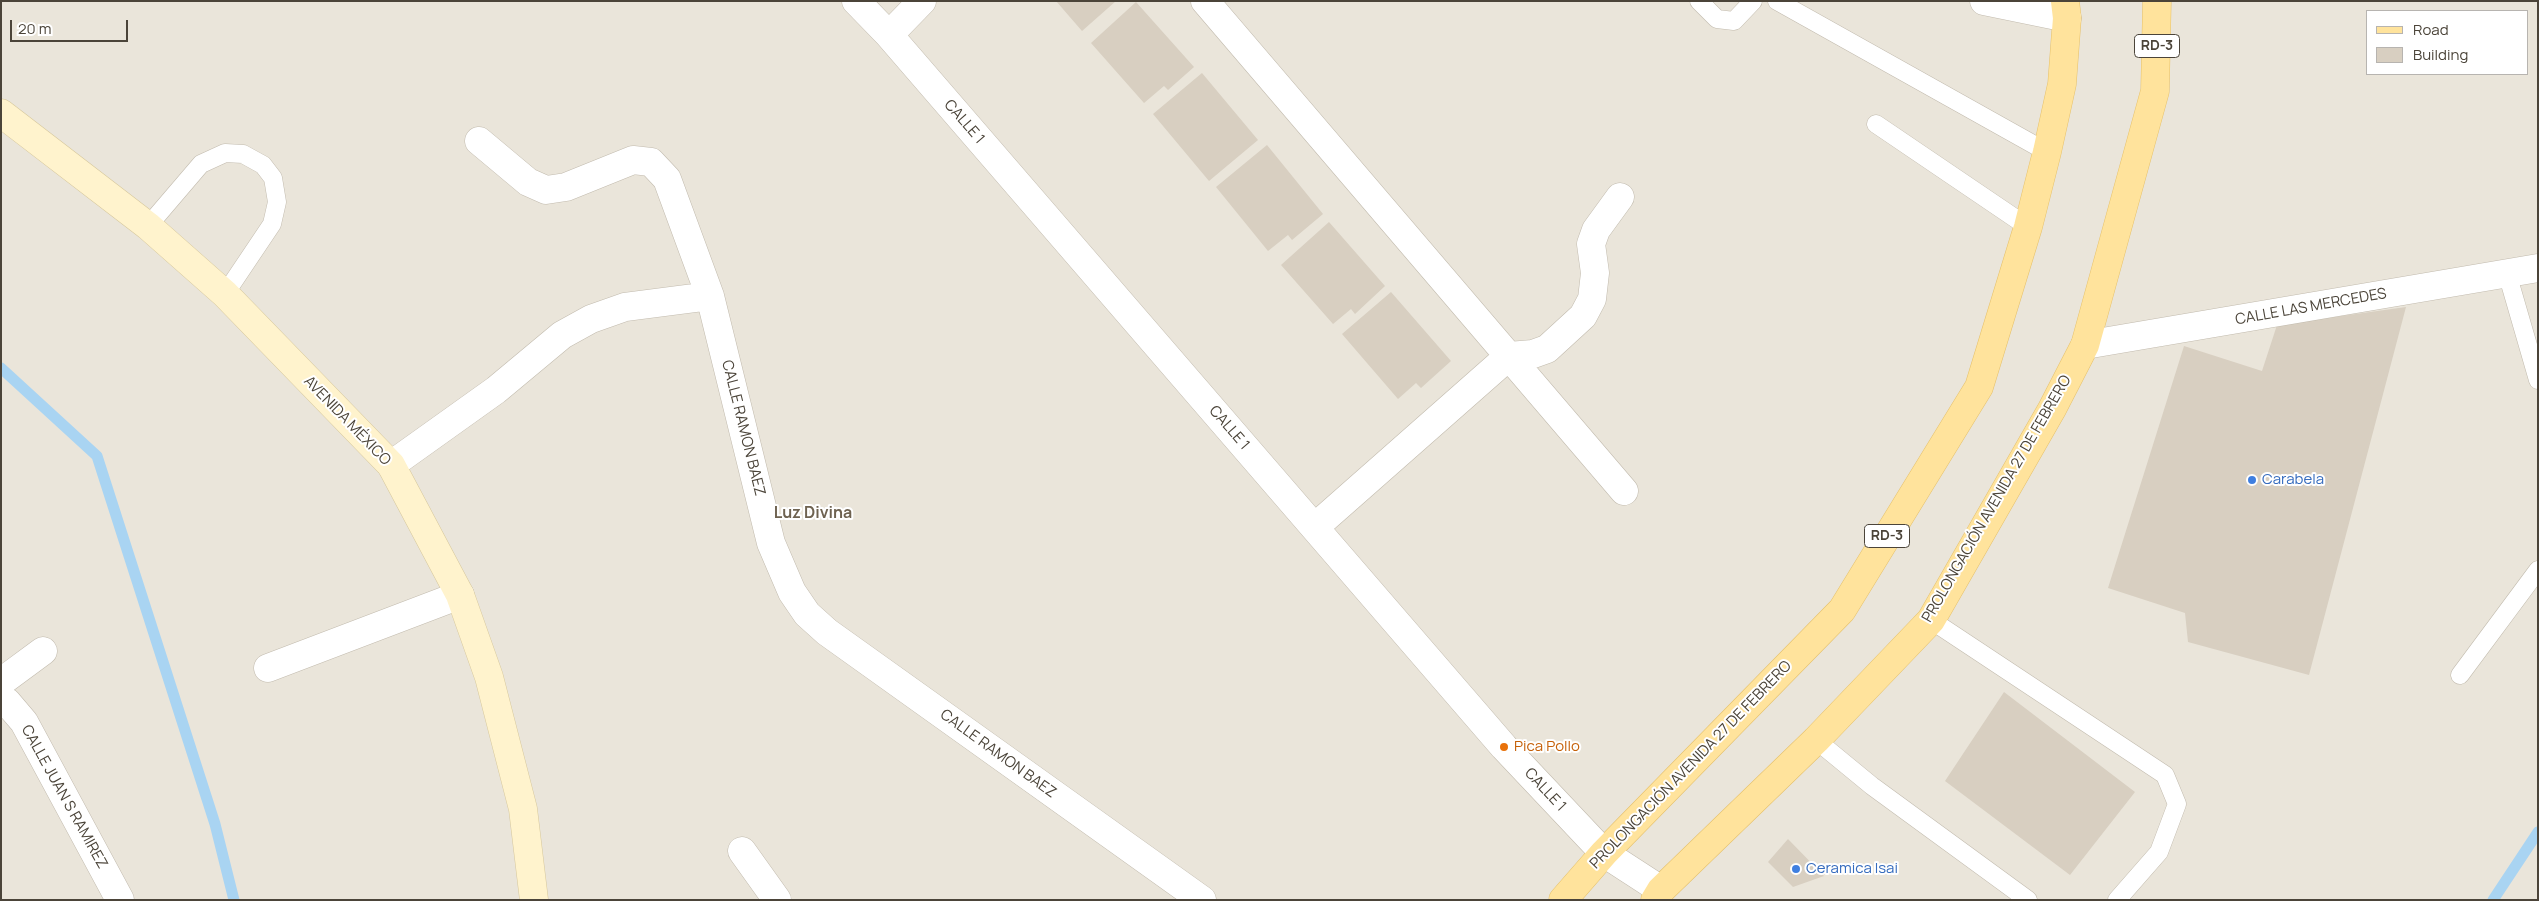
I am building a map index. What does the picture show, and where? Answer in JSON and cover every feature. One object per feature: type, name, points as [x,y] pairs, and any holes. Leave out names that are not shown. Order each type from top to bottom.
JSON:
[{"type":"main road","name":"PROLONGACIÓN AVENIDA 27 DE FEBRERO","points":[[1658,895],[1816,740],[1931,620],[2052,409],[2085,345],[2155,91],[2157,1]]},
{"type":"main road","name":"PROLONGACIÓN AVENIDA 27 DE FEBRERO","points":[[1563,900],[1604,853],[1842,610],[1979,387],[2028,227],[2047,152],[2062,84],[2066,10]]},
{"type":"street","name":"CALLE 1","points":[[856,1],[889,35],[1504,747],[1604,853],[1658,895]]},
{"type":"street","points":[[889,35],[922,1]]},
{"type":"street","points":[[1205,1],[1624,491]]},
{"type":"street","points":[[1984,1],[2066,10]]},
{"type":"street","name":"AVENIDA MÉXICO","points":[[1,113],[148,226],[225,294],[391,465],[460,595],[489,677],[523,808],[534,900]]},
{"type":"street","name":"CALLE RAMON BAEZ","points":[[479,141],[528,182],[546,190],[566,187],[633,160],[651,162],[667,180],[710,296],[771,543],[792,592],[807,614],[826,632],[1202,900]]},
{"type":"street","points":[[1315,527],[1509,356],[1533,354],[1547,349],[1584,316],[1592,299],[1595,273],[1591,244],[1596,230],[1620,197]]},
{"type":"street","name":"CALLE LAS MERCEDES","points":[[2085,345],[2538,268]]},
{"type":"street","points":[[391,465],[496,390],[562,335],[591,319],[626,306],[710,296]]},
{"type":"street","points":[[268,668],[460,595]]},
{"type":"street","points":[[1,682],[43,651]]},
{"type":"street","name":"CALLE JUAN S RAMIREZ","points":[[1,699],[7,702],[24,722],[120,900]]},
{"type":"street","points":[[742,851],[777,900]]},
{"type":"lane","points":[[1699,1],[1717,19],[1734,21],[1753,1]]},
{"type":"lane","points":[[1776,1],[2047,152]]},
{"type":"lane","points":[[1876,124],[2028,227]]},
{"type":"lane","points":[[148,226],[201,164],[225,153],[243,154],[263,164],[272,178],[277,202],[272,224],[225,294]]},
{"type":"lane","points":[[2507,274],[2538,380]]},
{"type":"lane","points":[[2460,676],[2538,570]]},
{"type":"lane","points":[[1931,620],[2165,775],[2178,804],[2159,852],[2117,900]]},
{"type":"lane","points":[[1816,740],[1872,786],[2028,900]]},
{"type":"shaded area","points":[[1,1],[2538,1],[2538,900],[1,900]]},
{"type":"building","points":[[1056,1],[1116,1],[1082,31]]},
{"type":"building","points":[[1136,2],[1194,67],[1168,90],[1164,86],[1144,103],[1091,43]]},
{"type":"building","points":[[1202,73],[1258,140],[1209,181],[1153,114]]},
{"type":"building","points":[[1267,145],[1323,214],[1292,240],[1288,235],[1268,251],[1216,187]]},
{"type":"building","points":[[1329,222],[1385,286],[1355,314],[1351,309],[1333,324],[1281,265]]},
{"type":"building","points":[[1391,292],[1451,361],[1421,388],[1416,383],[1398,399],[1342,334]]},
{"type":"building","name":"Carabela","points":[[2406,307],[2309,675],[2188,642],[2185,613],[2108,588],[2184,346],[2262,371],[2277,325]]},
{"type":"building","points":[[2004,692],[2135,792],[2070,875],[1945,781]]},
{"type":"building","name":"Ceramica Isai","points":[[1788,839],[1824,876],[1793,887],[1768,862]]},
{"type":"waterway","points":[[1,368],[97,456],[215,824],[234,900]]},
{"type":"waterway","points":[[2493,900],[2538,832]]},
{"type":"place","name":"Carabela","points":[[2252,480]]},
{"type":"place","name":"Pica Pollo","points":[[1504,747]]},
{"type":"place","name":"Ceramica Isai","points":[[1796,869]]},
{"type":"district","name":"Luz Divina","points":[[813,514]]}]
